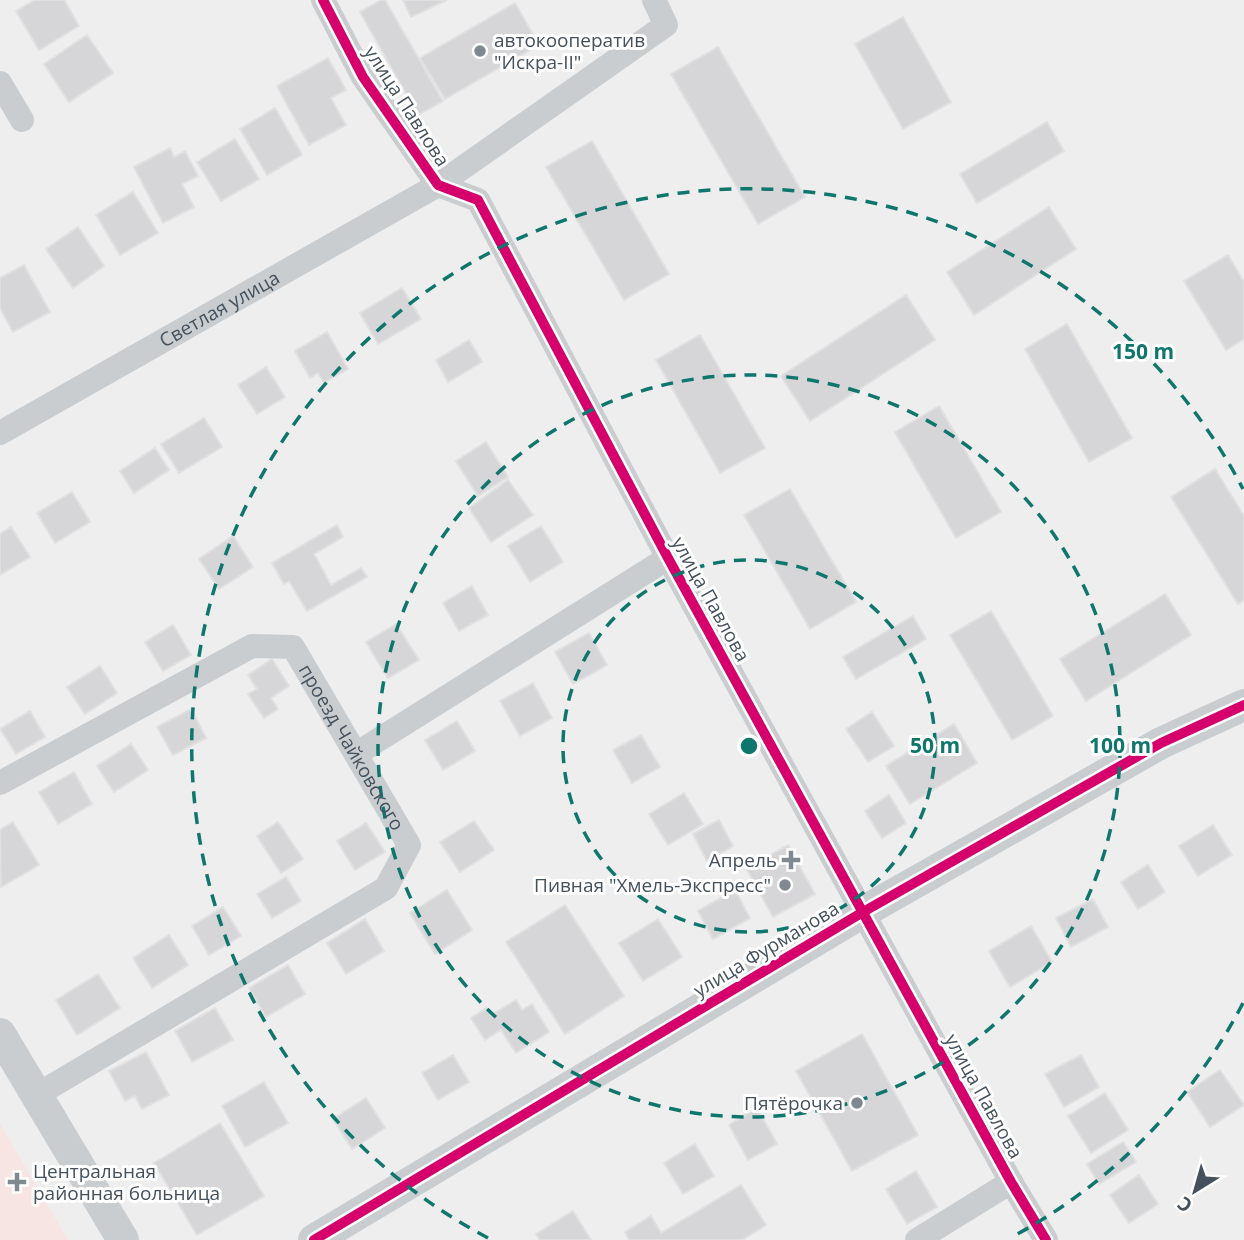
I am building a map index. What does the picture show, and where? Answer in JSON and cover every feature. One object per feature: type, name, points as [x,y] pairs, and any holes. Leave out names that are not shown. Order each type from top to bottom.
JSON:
[{"type":"street","name":"улица Павлова","points":[[323,0],[363,77],[438,185],[478,200],[668,558],[1011,1182],[1046,1240]]},
{"type":"street","name":"Светлая улица","points":[[0,433],[438,185],[666,25],[654,0]]},
{"type":"street","points":[[0,83],[22,120]]},
{"type":"street","points":[[356,754],[668,558]]},
{"type":"street","name":"проезд Чайковского","points":[[0,783],[252,646],[293,647],[409,845],[386,888],[35,1096]]},
{"type":"street","name":"улица Фурманова","points":[[314,1240],[863,912],[1161,743],[1244,705]]},
{"type":"street","points":[[0,1034],[123,1240]]},
{"type":"street","points":[[917,1240],[1011,1182]]},
{"type":"shaded area","name":"Центральная районная больница","points":[[0,1124],[68,1240],[0,1240]]},
{"type":"building","points":[[35,0],[64,0],[79,26],[39,50],[16,11]]},
{"type":"building","points":[[385,0],[443,101],[418,115],[360,12]]},
{"type":"building","points":[[403,0],[447,0],[411,17]]},
{"type":"building","name":"автокооператив \"Искра-II\"","points":[[515,3],[539,45],[445,99],[420,58]]},
{"type":"building","points":[[903,17],[951,102],[903,129],[855,44]]},
{"type":"building","points":[[87,35],[113,73],[69,102],[44,64]]},
{"type":"building","points":[[718,47],[805,197],[758,224],[671,74]]},
{"type":"building","points":[[328,58],[346,90],[331,98],[346,125],[309,145],[277,86]]},
{"type":"building","points":[[275,108],[302,155],[267,175],[240,129]]},
{"type":"building","points":[[1047,122],[1064,151],[977,203],[960,174]]},
{"type":"building","points":[[235,139],[259,179],[221,201],[197,162]]},
{"type":"building","points":[[592,141],[669,274],[624,300],[546,167]]},
{"type":"building","points":[[170,148],[174,157],[185,151],[198,176],[182,184],[194,207],[163,223],[134,167]]},
{"type":"building","points":[[133,192],[158,233],[120,255],[96,215]]},
{"type":"building","points":[[1049,207],[1076,249],[974,315],[947,272]]},
{"type":"building","points":[[78,227],[104,266],[73,288],[46,249]]},
{"type":"building","points":[[1228,255],[1244,282],[1244,339],[1226,350],[1184,281]]},
{"type":"building","points":[[24,265],[50,312],[13,332],[0,308],[0,278]]},
{"type":"building","points":[[402,288],[421,319],[378,344],[360,313]]},
{"type":"building","points":[[906,295],[935,340],[810,421],[781,376]]},
{"type":"building","points":[[1067,324],[1132,438],[1089,462],[1025,349]]},
{"type":"building","points":[[327,332],[348,369],[324,383],[318,373],[310,378],[295,351]]},
{"type":"building","points":[[700,335],[765,448],[720,473],[656,360]]},
{"type":"building","points":[[469,340],[482,362],[448,382],[436,360]]},
{"type":"building","points":[[266,367],[285,397],[257,414],[238,385]]},
{"type":"building","points":[[939,406],[1001,512],[956,538],[895,432]]},
{"type":"building","points":[[204,418],[222,447],[179,473],[161,444]]},
{"type":"building","points":[[486,442],[508,477],[478,496],[456,461]]},
{"type":"building","points":[[155,448],[169,470],[134,493],[120,471]]},
{"type":"building","points":[[1215,469],[1244,516],[1244,600],[1238,604],[1171,497]]},
{"type":"building","points":[[508,480],[533,515],[491,542],[469,508]]},
{"type":"building","points":[[790,489],[856,602],[810,629],[744,515]]},
{"type":"building","points":[[72,492],[90,522],[55,543],[37,513]]},
{"type":"building","points":[[337,525],[343,537],[314,554],[331,585],[361,568],[367,577],[307,611],[289,581],[284,584],[272,563]]},
{"type":"building","points":[[541,526],[563,562],[530,582],[508,546]]},
{"type":"building","points":[[11,527],[30,557],[0,575],[0,534]]},
{"type":"building","points":[[233,536],[253,567],[219,589],[199,559]]},
{"type":"building","points":[[472,586],[488,615],[459,631],[443,603]]},
{"type":"building","points":[[1165,594],[1191,635],[1086,701],[1060,659]]},
{"type":"building","points":[[991,611],[1053,716],[1012,740],[950,635]]},
{"type":"building","points":[[913,616],[926,639],[856,679],[843,657]]},
{"type":"building","points":[[396,624],[419,660],[388,678],[366,642]]},
{"type":"building","points":[[173,625],[191,655],[163,671],[145,642]]},
{"type":"building","points":[[589,633],[607,665],[573,684],[555,652]]},
{"type":"building","points":[[272,659],[289,686],[271,698],[278,709],[264,718],[248,694],[257,689],[248,675]]},
{"type":"building","points":[[100,666],[117,693],[85,714],[67,687]]},
{"type":"building","points":[[533,683],[552,718],[520,736],[500,701]]},
{"type":"building","points":[[191,709],[206,738],[173,755],[157,727]]},
{"type":"building","points":[[30,711],[45,737],[16,754],[0,729]]},
{"type":"building","points":[[872,712],[894,746],[868,762],[846,729]]},
{"type":"building","points":[[457,721],[475,751],[443,770],[425,740]]},
{"type":"building","points":[[954,724],[977,763],[910,804],[886,766]]},
{"type":"building","points":[[641,735],[660,767],[632,783],[613,750]]},
{"type":"building","points":[[131,744],[148,770],[114,792],[97,766]]},
{"type":"building","points":[[74,772],[92,804],[58,824],[39,792]]},
{"type":"building","points":[[684,793],[703,824],[668,845],[649,814]]},
{"type":"building","points":[[889,795],[906,823],[882,838],[865,811]]},
{"type":"building","points":[[719,820],[733,846],[707,861],[693,834]]},
{"type":"building","points":[[474,821],[494,850],[460,872],[440,842]]},
{"type":"building","points":[[13,822],[39,865],[1,887],[0,830]]},
{"type":"building","points":[[278,822],[303,859],[281,873],[257,836]]},
{"type":"building","points":[[366,823],[385,852],[355,870],[337,841]]},
{"type":"building","points":[[1213,825],[1232,855],[1198,876],[1179,846]]},
{"type":"building","points":[[788,845],[815,894],[773,917],[746,868]]},
{"type":"building","points":[[1148,865],[1165,892],[1138,909],[1121,882]]},
{"type":"building","points":[[286,877],[301,901],[272,918],[257,894]]},
{"type":"building","points":[[447,890],[472,930],[435,954],[410,913]]},
{"type":"building","points":[[735,890],[750,918],[713,939],[698,911]]},
{"type":"building","points":[[1093,899],[1108,927],[1071,947],[1056,918]]},
{"type":"building","points":[[565,905],[624,996],[565,1034],[506,942]]},
{"type":"building","points":[[223,907],[241,936],[209,955],[192,926]]},
{"type":"building","points":[[365,919],[384,951],[346,974],[327,943]]},
{"type":"building","points":[[658,919],[682,957],[643,981],[619,943]]},
{"type":"building","points":[[1031,926],[1052,962],[1010,987],[989,951]]},
{"type":"building","points":[[169,935],[188,965],[152,988],[133,958]]},
{"type":"building","points":[[288,965],[305,994],[266,1017],[249,988]]},
{"type":"building","points":[[98,974],[120,1008],[77,1035],[56,1000]]},
{"type":"building","points":[[516,1000],[522,1010],[532,1004],[549,1032],[516,1053],[501,1030],[485,1040],[471,1018],[487,1008],[491,1015]]},
{"type":"building","points":[[215,1008],[233,1040],[192,1062],[175,1031]]},
{"type":"building","name":"Пятёрочка","points":[[862,1034],[918,1135],[852,1171],[796,1071]]},
{"type":"building","points":[[146,1052],[169,1095],[142,1109],[135,1096],[125,1101],[109,1071]]},
{"type":"building","points":[[453,1055],[469,1082],[438,1100],[422,1073]]},
{"type":"building","points":[[1081,1055],[1099,1087],[1064,1107],[1045,1074]]},
{"type":"building","points":[[1220,1070],[1244,1105],[1210,1127],[1187,1092]]},
{"type":"building","points":[[264,1082],[288,1123],[245,1147],[222,1106]]},
{"type":"building","points":[[1105,1093],[1128,1130],[1091,1153],[1068,1116]]},
{"type":"building","points":[[366,1098],[385,1128],[352,1149],[333,1119]]},
{"type":"building","points":[[757,1108],[777,1144],[748,1160],[729,1125]]},
{"type":"building","points":[[220,1123],[264,1196],[197,1235],[154,1163]]},
{"type":"building","points":[[1123,1142],[1136,1162],[1099,1184],[1087,1164]]},
{"type":"building","points":[[695,1144],[714,1176],[683,1194],[664,1163]]},
{"type":"building","points":[[916,1171],[937,1207],[907,1224],[886,1189]]},
{"type":"building","points":[[1139,1175],[1158,1204],[1129,1223],[1110,1195]]},
{"type":"building","points":[[741,1185],[766,1225],[742,1240],[629,1240],[625,1232],[651,1216],[661,1233]]},
{"type":"building","points":[[573,1211],[591,1240],[540,1240],[536,1234]]},
{"type":"cycle path","points":[[323,0],[363,77],[438,185],[478,200],[668,558],[1011,1182],[1046,1240]]},
{"type":"cycle path","points":[[314,1240],[863,912],[1161,743],[1244,705]]},
{"type":"place","name":"автокооператив \"Искра-II\"","points":[[480,51]]},
{"type":"place","name":"Апрель","points":[[791,860]]},
{"type":"place","name":"Пивная \"Хмель-Экспресс\"","points":[[785,885]]},
{"type":"place","name":"Пятёрочка","points":[[857,1103]]},
{"type":"place","name":"Центральная районная больница","points":[[17,1182]]}]
